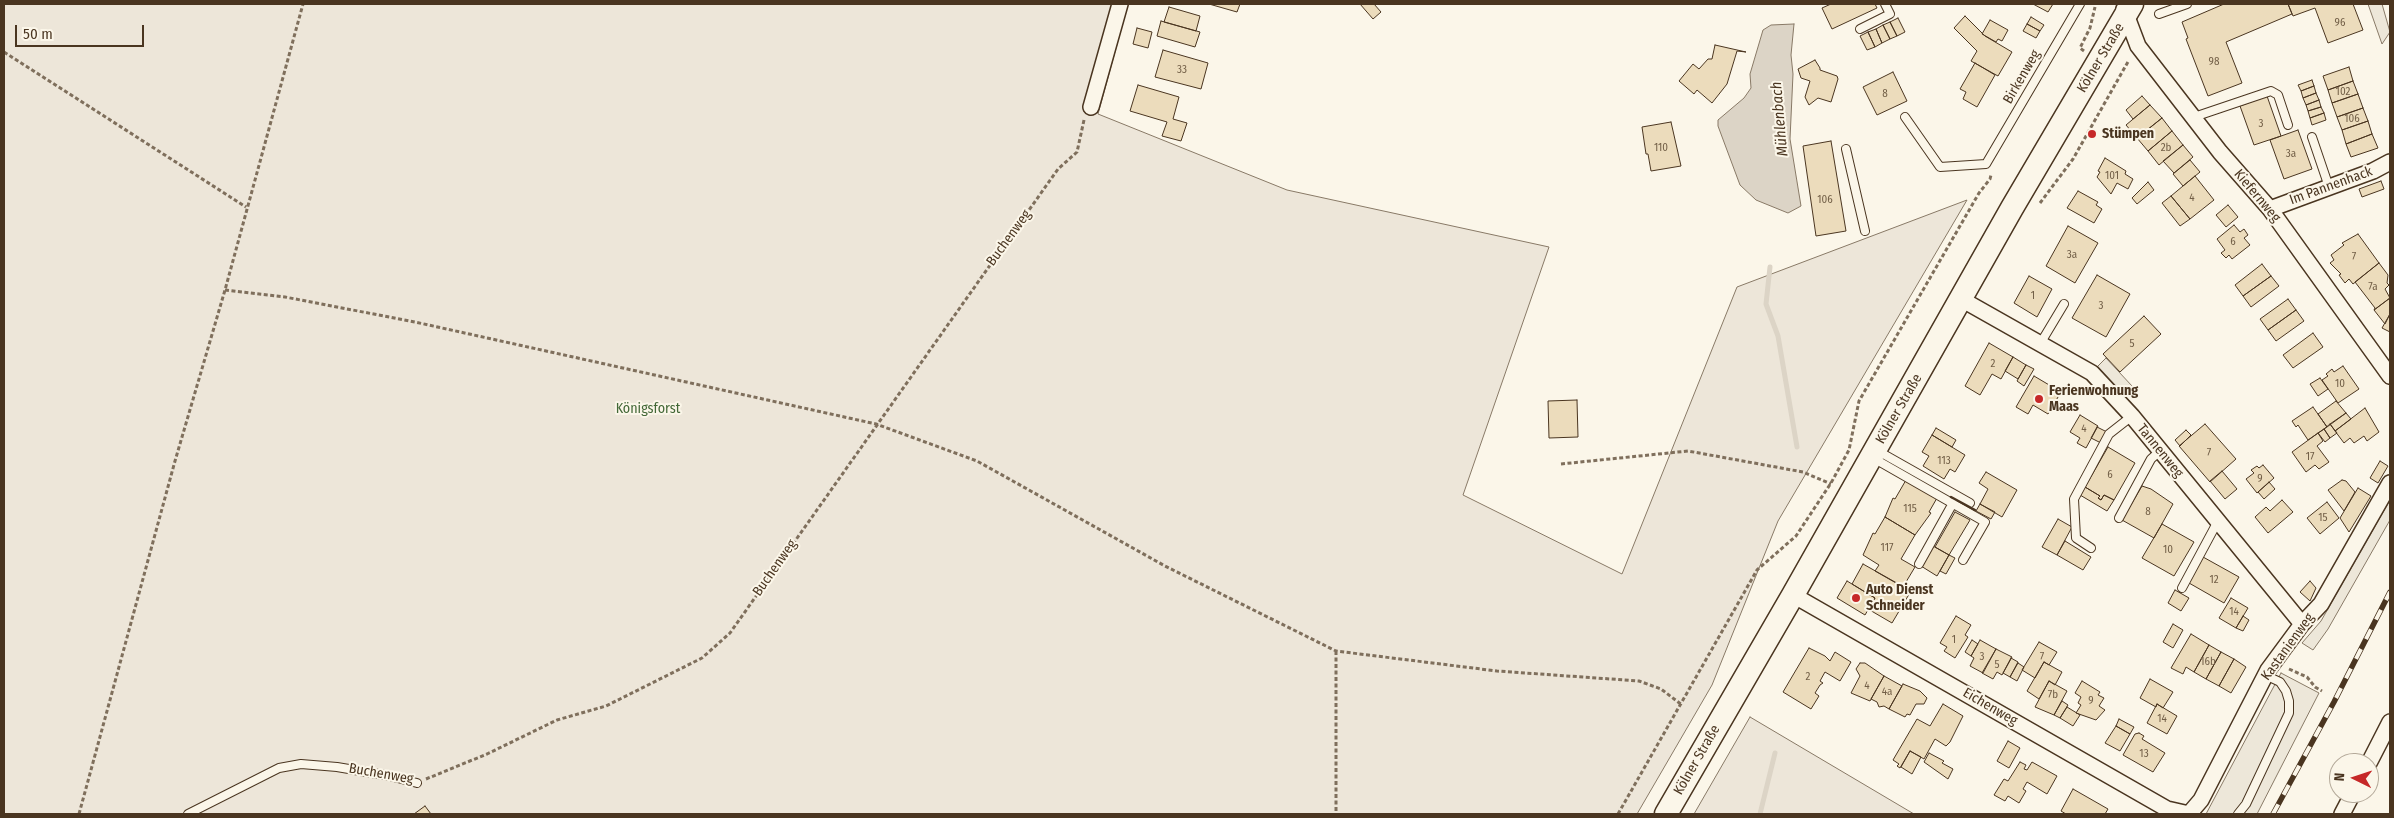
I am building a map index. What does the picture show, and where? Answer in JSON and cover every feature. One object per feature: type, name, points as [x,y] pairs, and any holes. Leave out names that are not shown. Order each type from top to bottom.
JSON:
[{"type":"main road","name":"Kölner Straße","points":[[1666,814],[1793,595],[1840,488],[1873,453],[2127,8]]},
{"type":"street","points":[[1090,107],[1120,4]]},
{"type":"street","name":"Kiefernweg","points":[[2127,8],[2138,46],[2220,152],[2270,209],[2390,376]]},
{"type":"street","name":"Im Pannenhack","points":[[2270,209],[2374,171],[2390,162]]},
{"type":"street","name":"Tannenweg","points":[[1962,299],[2092,373],[2132,416],[2302,624]]},
{"type":"street","name":"Kastanienweg","points":[[2191,813],[2200,800],[2265,675],[2302,624],[2321,604],[2390,483]]},
{"type":"street","name":"Eichenweg","points":[[1793,595],[2167,809],[2191,813]]},
{"type":"street","points":[[2374,753],[2390,722]]},
{"type":"lane","points":[[1860,29],[1890,14],[1885,4]]},
{"type":"lane","name":"Birkenweg","points":[[1988,167],[2080,4]]},
{"type":"lane","points":[[2159,14],[2187,4]]},
{"type":"lane","points":[[2194,118],[2270,91],[2278,95],[2288,126]]},
{"type":"lane","points":[[1905,118],[1940,167],[1988,167]]},
{"type":"lane","points":[[2312,137],[2329,187]]},
{"type":"lane","points":[[1846,149],[1866,231]]},
{"type":"lane","points":[[2040,344],[2064,304]]},
{"type":"lane","points":[[2091,548],[2076,538],[2074,499],[2109,434],[2132,416]]},
{"type":"lane","points":[[2119,518],[2151,459],[2160,450]]},
{"type":"lane","points":[[1873,453],[1970,503]]},
{"type":"lane","points":[[1873,453],[1985,522],[1963,560]]},
{"type":"lane","points":[[1919,564],[1953,503]]},
{"type":"lane","points":[[2182,588],[2218,522]]},
{"type":"lane","points":[[2238,814],[2246,804],[2289,713],[2290,701],[2286,690],[2280,682],[2265,675]]},
{"type":"lane","name":"Buchenweg","points":[[188,814],[279,768],[301,764],[346,768],[416,783]]},
{"type":"path","points":[[79,814],[172,471],[225,290],[246,207],[303,4]]},
{"type":"path","points":[[2090,7],[2095,7],[2097,4]]},
{"type":"path","points":[[4,52],[246,207]]},
{"type":"path","name":"Buchenweg","points":[[416,783],[487,754],[557,720],[606,706],[702,658],[730,633],[1058,168],[1077,152],[1081,126],[1090,107]]},
{"type":"path","points":[[1618,814],[1682,706],[1757,570],[1796,536],[1840,488],[1859,401],[1979,193],[1990,179],[1988,167]]},
{"type":"path","points":[[225,290],[285,297],[415,322],[876,424],[977,461],[1165,566],[1336,651],[1497,670],[1639,681],[1661,689],[1682,706]]},
{"type":"path","points":[[1561,464],[1688,451],[1803,472],[1840,488]]},
{"type":"path","points":[[1336,651],[1336,814]]},
{"type":"path","points":[[2275,662],[2307,678],[2315,687],[2322,691]]},
{"type":"green space","name":"Königsforst","points":[[4,4],[1128,4],[1098,114],[1287,190],[1549,247],[1463,495],[1622,574],[1737,287],[1967,200],[1778,521],[1712,685],[1637,814],[4,814]]},
{"type":"green space","points":[[1750,717],[1914,814],[1694,814]]},
{"type":"shaded area","points":[[2368,4],[2382,4],[2390,32],[2382,44]]},
{"type":"shaded area","points":[[2106,358],[2132,386],[2123,395],[2097,367]]},
{"type":"shaded area","points":[[2390,500],[2390,520],[2328,629],[2313,650],[2302,643],[2321,621]]},
{"type":"shaded area","points":[[2281,673],[2319,693],[2257,814],[2206,814]]},
{"type":"water","points":[[1794,24],[1791,55],[1793,74],[1790,139],[1801,206],[1788,213],[1756,200],[1740,185],[1718,126],[1718,120],[1744,98],[1751,88],[1750,74],[1763,30],[1771,25]]},
{"type":"building","points":[[1209,4],[1240,4],[1237,12]]},
{"type":"building","points":[[1360,4],[1374,4],[1381,12],[1373,19]]},
{"type":"building","points":[[1831,4],[1875,4],[1877,8],[1832,29],[1822,8]]},
{"type":"building","points":[[2033,4],[2053,4],[2048,12]]},
{"type":"building","points":[[2224,4],[2288,4],[2292,14],[2226,42],[2242,83],[2208,96],[2186,39],[2188,38],[2182,22]]},
{"type":"building","points":[[2288,4],[2353,4],[2363,30],[2328,43],[2315,8],[2293,16]]},
{"type":"building","points":[[1169,7],[1200,16],[1196,31],[1164,22]]},
{"type":"building","points":[[1965,16],[1985,36],[2012,52],[1998,76],[1971,61],[1977,51],[1954,28]]},
{"type":"building","points":[[2031,17],[2044,25],[2040,31],[2027,24]]},
{"type":"building","points":[[1898,18],[1905,32],[1897,36],[1890,22]]},
{"type":"building","points":[[1990,20],[2008,30],[2002,41],[1998,39],[1996,42],[1982,34]]},
{"type":"building","points":[[1161,21],[1200,32],[1195,47],[1157,36]]},
{"type":"building","points":[[1890,22],[1897,36],[1890,39],[1883,25]]},
{"type":"building","points":[[2027,24],[2040,31],[2036,38],[2023,31]]},
{"type":"building","points":[[1883,25],[1890,39],[1882,43],[1876,29]]},
{"type":"building","points":[[1137,28],[1152,32],[1148,48],[1133,44]]},
{"type":"building","points":[[1876,29],[1882,43],[1875,47],[1868,32]]},
{"type":"building","points":[[1868,32],[1875,47],[1867,50],[1860,36]]},
{"type":"building","points":[[1715,45],[1746,52],[1737,51],[1727,84],[1712,103],[1697,90],[1694,94],[1679,81],[1693,64],[1699,69],[1708,59],[1712,59]]},
{"type":"building","points":[[1163,50],[1208,63],[1201,89],[1155,77]]},
{"type":"building","points":[[1815,60],[1820,70],[1837,76],[1838,79],[1831,102],[1818,98],[1809,105],[1805,97],[1810,81],[1801,78],[1798,69]]},
{"type":"building","points":[[1975,63],[1995,75],[1977,107],[1963,99],[1966,92],[1960,89]]},
{"type":"building","points":[[2349,67],[2353,81],[2328,90],[2323,76]]},
{"type":"building","points":[[1893,72],[1907,101],[1877,115],[1863,87]]},
{"type":"building","points":[[2312,80],[2314,86],[2301,91],[2298,85]]},
{"type":"building","points":[[2353,81],[2358,94],[2332,103],[2328,90]]},
{"type":"building","points":[[1138,85],[1179,97],[1173,119],[1187,123],[1181,141],[1162,136],[1167,122],[1130,111]]},
{"type":"building","points":[[2314,86],[2316,93],[2303,98],[2301,91]]},
{"type":"building","points":[[2316,93],[2319,100],[2306,105],[2303,98]]},
{"type":"building","points":[[2358,94],[2363,108],[2337,117],[2332,103]]},
{"type":"building","points":[[2142,96],[2150,105],[2133,119],[2126,110]]},
{"type":"building","points":[[2267,96],[2281,136],[2254,145],[2240,106]]},
{"type":"building","points":[[2319,100],[2321,107],[2308,111],[2306,105]]},
{"type":"building","points":[[2150,105],[2162,118],[2137,138],[2126,125]]},
{"type":"building","points":[[2321,107],[2324,113],[2310,118],[2308,111]]},
{"type":"building","points":[[2363,108],[2368,121],[2342,130],[2337,117]]},
{"type":"building","points":[[2324,113],[2326,120],[2312,125],[2310,118]]},
{"type":"building","points":[[2162,118],[2172,131],[2148,151],[2137,138]]},
{"type":"building","points":[[2368,121],[2372,134],[2346,144],[2342,130]]},
{"type":"building","points":[[1671,122],[1681,166],[1651,171],[1642,127]]},
{"type":"building","points":[[2298,130],[2312,169],[2284,179],[2270,140]]},
{"type":"building","points":[[2172,131],[2183,145],[2159,165],[2148,151]]},
{"type":"building","points":[[2372,134],[2378,148],[2351,157],[2346,144]]},
{"type":"building","points":[[1831,141],[1846,231],[1816,236],[1803,146]]},
{"type":"building","points":[[2183,145],[2193,157],[2174,173],[2163,161]]},
{"type":"building","points":[[2105,158],[2126,171],[2125,174],[2133,179],[2128,189],[2117,183],[2111,194],[2097,177]]},
{"type":"building","points":[[2190,160],[2200,172],[2183,186],[2173,174]]},
{"type":"building","points":[[2195,176],[2214,200],[2190,219],[2171,196]]},
{"type":"building","points":[[2381,181],[2384,189],[2362,197],[2359,189]]},
{"type":"building","points":[[2148,182],[2154,190],[2137,204],[2132,198]]},
{"type":"building","points":[[2078,191],[2098,202],[2096,205],[2102,209],[2094,223],[2067,208]]},
{"type":"building","points":[[2171,196],[2190,219],[2180,226],[2162,203]]},
{"type":"building","points":[[2228,205],[2238,217],[2226,227],[2216,215]]},
{"type":"building","points":[[2234,225],[2240,232],[2244,229],[2248,235],[2244,238],[2250,245],[2232,259],[2229,255],[2226,258],[2221,253],[2225,250],[2217,239]]},
{"type":"building","points":[[2068,226],[2098,243],[2075,283],[2046,266]]},
{"type":"building","points":[[2358,234],[2379,263],[2353,284],[2349,279],[2345,283],[2339,275],[2341,274],[2330,263],[2334,260],[2331,255],[2344,245],[2342,243]]},
{"type":"building","points":[[2379,263],[2388,275],[2387,283],[2389,285],[2385,289],[2390,298],[2374,310],[2375,308],[2355,282]]},
{"type":"building","points":[[2262,264],[2271,276],[2243,296],[2235,285]]},
{"type":"building","points":[[2097,275],[2130,294],[2106,337],[2072,318]]},
{"type":"building","points":[[2029,276],[2052,289],[2037,317],[2014,303]]},
{"type":"building","points":[[2271,276],[2279,286],[2251,307],[2243,296]]},
{"type":"building","points":[[2390,298],[2390,314],[2385,324],[2374,310]]},
{"type":"building","points":[[2288,299],[2296,310],[2268,330],[2260,319]]},
{"type":"building","points":[[2296,310],[2304,321],[2276,341],[2268,330]]},
{"type":"building","points":[[2390,314],[2390,332],[2382,328]]},
{"type":"building","points":[[2144,316],[2161,334],[2120,372],[2103,354]]},
{"type":"building","points":[[2313,333],[2323,347],[2293,368],[2283,355]]},
{"type":"building","points":[[1989,343],[2013,357],[2001,379],[1992,374],[1980,395],[1965,386]]},
{"type":"building","points":[[2013,357],[2026,365],[2018,379],[2005,371]]},
{"type":"building","points":[[2026,365],[2034,369],[2024,386],[2017,381]]},
{"type":"building","points":[[2343,366],[2359,389],[2338,403],[2322,380],[2328,376],[2326,374],[2332,369],[2334,372]]},
{"type":"building","name":"Ferienwohnung Maas","points":[[2034,376],[2061,392],[2048,414],[2033,405],[2028,414],[2016,407]]},
{"type":"building","points":[[2320,378],[2328,389],[2318,396],[2310,384]]},
{"type":"building","points":[[1577,400],[1578,437],[1549,438],[1548,401]]},
{"type":"building","points":[[2336,401],[2346,413],[2327,427],[2318,414]]},
{"type":"building","points":[[2313,407],[2327,427],[2308,440],[2298,425],[2296,427],[2292,421]]},
{"type":"building","points":[[2365,408],[2379,432],[2367,441],[2364,436],[2354,443],[2350,438],[2344,443],[2335,431]]},
{"type":"building","points":[[2346,413],[2351,419],[2335,431],[2330,424]]},
{"type":"building","points":[[2080,415],[2098,426],[2086,448],[2077,443],[2080,438],[2070,432]]},
{"type":"building","points":[[2205,424],[2236,459],[2210,482],[2179,446]]},
{"type":"building","points":[[2330,424],[2337,433],[2330,438],[2324,429]]},
{"type":"building","points":[[2097,427],[2107,432],[2101,443],[2091,438]]},
{"type":"building","points":[[1936,428],[1956,440],[1952,447],[1932,435]]},
{"type":"building","points":[[2324,429],[2330,438],[2325,442],[2318,433]]},
{"type":"building","points":[[2186,430],[2191,435],[2180,446],[2175,440]]},
{"type":"building","points":[[2318,433],[2323,441],[2317,446],[2329,462],[2319,469],[2315,465],[2306,472],[2292,452]]},
{"type":"building","points":[[1932,435],[1965,455],[1955,472],[1950,469],[1944,479],[1923,466],[1929,456],[1922,452]]},
{"type":"building","points":[[2108,447],[2135,463],[2114,500],[2104,495],[2101,500],[2098,498],[2100,496],[2085,487]]},
{"type":"building","points":[[2380,461],[2388,466],[2378,483],[2370,478]]},
{"type":"building","points":[[2263,465],[2274,478],[2257,493],[2246,479],[2254,473],[2251,470]]},
{"type":"building","points":[[2222,471],[2237,489],[2225,499],[2210,481]]},
{"type":"building","points":[[1986,472],[2017,490],[2002,517],[1980,504],[1988,489],[1979,483]]},
{"type":"building","points":[[1906,480],[1937,498],[1929,512],[1931,513],[1915,535],[1885,517],[1893,498],[1895,499]]},
{"type":"building","points":[[2342,480],[2346,481],[2355,492],[2344,511],[2328,490]]},
{"type":"building","points":[[2269,482],[2275,489],[2264,499],[2258,492]]},
{"type":"building","points":[[2142,486],[2151,489],[2173,504],[2154,538],[2122,520]]},
{"type":"building","points":[[2085,487],[2100,496],[2098,498],[2101,500],[2104,495],[2114,500],[2107,511],[2080,495]]},
{"type":"building","points":[[2358,488],[2371,496],[2349,532],[2340,518]]},
{"type":"building","points":[[2282,500],[2293,512],[2268,533],[2255,517],[2266,507],[2270,511]]},
{"type":"building","points":[[2327,502],[2339,518],[2320,534],[2307,518]]},
{"type":"building","points":[[1980,504],[1995,512],[1991,519],[1976,511]]},
{"type":"building","points":[[1955,512],[1970,520],[1949,555],[1935,547]]},
{"type":"building","points":[[1885,517],[1915,535],[1901,559],[1915,567],[1903,587],[1875,571],[1879,565],[1863,555],[1873,533],[1875,534]]},
{"type":"building","points":[[2058,519],[2072,527],[2057,555],[2042,547]]},
{"type":"building","points":[[2162,524],[2194,542],[2174,576],[2142,558]]},
{"type":"building","points":[[2065,541],[2091,557],[2083,570],[2057,555]]},
{"type":"building","points":[[1933,546],[1949,555],[1937,576],[1921,566]]},
{"type":"building","points":[[1949,555],[1955,558],[1946,574],[1940,571]]},
{"type":"building","points":[[2203,557],[2239,577],[2224,603],[2189,583]]},
{"type":"building","points":[[1863,564],[1911,591],[1892,623],[1868,609],[1875,598],[1852,584]]},
{"type":"building","name":"Auto Dienst Schneider","points":[[1847,581],[1875,598],[1865,615],[1837,598]]},
{"type":"building","points":[[2310,581],[2316,588],[2310,601],[2300,592]]},
{"type":"building","points":[[2175,590],[2189,598],[2181,611],[2168,603]]},
{"type":"building","points":[[2231,598],[2248,608],[2236,628],[2219,618]]},
{"type":"building","points":[[1956,616],[1971,625],[1965,635],[1968,637],[1955,658],[1944,651],[1947,647],[1940,643]]},
{"type":"building","points":[[2243,616],[2249,620],[2243,631],[2236,628]]},
{"type":"building","points":[[2173,624],[2183,630],[2173,648],[2163,642]]},
{"type":"building","points":[[2191,634],[2209,645],[2194,672],[2186,667],[2183,674],[2171,668]]},
{"type":"building","points":[[1972,640],[1978,644],[1971,656],[1965,652]]},
{"type":"building","points":[[1980,640],[1996,649],[1983,673],[1970,666],[1974,658],[1971,656]]},
{"type":"building","points":[[2039,642],[2057,652],[2049,665],[2044,662],[2035,678],[2022,670]]},
{"type":"building","points":[[2209,645],[2221,652],[2206,679],[2194,672]]},
{"type":"building","points":[[1809,648],[1825,656],[1830,661],[1835,652],[1851,662],[1840,681],[1825,672],[1820,681],[1823,683],[1815,693],[1819,696],[1811,709],[1783,692]]},
{"type":"building","points":[[1996,649],[2012,657],[2002,675],[1997,672],[1993,679],[1982,673]]},
{"type":"building","points":[[2221,652],[2234,659],[2219,686],[2206,679]]},
{"type":"building","points":[[2011,658],[2018,662],[2010,677],[2003,673]]},
{"type":"building","points":[[2234,659],[2246,667],[2231,693],[2219,686]]},
{"type":"building","points":[[2044,662],[2062,672],[2055,685],[2049,681],[2039,699],[2027,691]]},
{"type":"building","points":[[1860,663],[1865,663],[1884,676],[1870,701],[1851,693],[1860,676],[1856,669]]},
{"type":"building","points":[[2018,663],[2024,667],[2017,681],[2010,677]]},
{"type":"building","points":[[1884,676],[1902,686],[1889,709],[1884,706],[1879,707],[1877,702],[1871,699]]},
{"type":"building","points":[[2150,679],[2173,692],[2163,708],[2157,704],[2156,707],[2140,698]]},
{"type":"building","points":[[2049,681],[2067,691],[2054,715],[2035,707]]},
{"type":"building","points":[[2082,681],[2100,692],[2098,695],[2104,698],[2099,706],[2105,710],[2096,720],[2076,713],[2081,705],[2078,703],[2081,697],[2075,693]]},
{"type":"building","points":[[1903,684],[1920,691],[1927,698],[1924,704],[1916,704],[1910,715],[1907,714],[1905,717],[1889,709]]},
{"type":"building","points":[[2062,701],[2068,705],[2060,718],[2054,715]]},
{"type":"building","points":[[1943,704],[1963,716],[1950,742],[1946,746],[1935,739],[1924,759],[1910,751],[1900,768],[1897,766],[1899,764],[1893,760],[1917,719],[1930,726]]},
{"type":"building","points":[[2157,704],[2177,716],[2167,734],[2147,723]]},
{"type":"building","points":[[2067,707],[2080,715],[2073,726],[2060,718]]},
{"type":"building","points":[[2119,719],[2134,727],[2130,734],[2116,726]]},
{"type":"building","points":[[2116,726],[2130,734],[2120,751],[2105,743]]},
{"type":"building","points":[[2139,733],[2144,736],[2142,739],[2165,753],[2153,772],[2123,755],[2135,734]]},
{"type":"building","points":[[2008,741],[2020,748],[2009,768],[1997,761]]},
{"type":"building","points":[[1910,751],[1921,757],[1912,774],[1901,767]]},
{"type":"building","points":[[1929,753],[1944,761],[1942,763],[1953,769],[1948,779],[1924,762]]},
{"type":"building","points":[[2020,762],[2026,765],[2024,769],[2027,770],[2032,762],[2057,776],[2047,794],[2027,782],[2023,789],[2026,791],[2019,803],[2008,796],[2005,801],[1994,795],[2004,779],[2008,781]]},
{"type":"building","points":[[2073,789],[2108,809],[2105,814],[2066,814],[2061,811]]},
{"type":"building","points":[[425,806],[431,814],[414,814]]},
{"type":"waterway","name":"Mühlenbach","points":[[1770,267],[1766,304],[1778,336],[1797,447]]},
{"type":"waterway","name":"Mühlenbach","points":[[1760,814],[1775,753]]},
{"type":"railway","points":[[2273,814],[2334,702],[2390,592]]},
{"type":"wall","points":[[1951,497],[1975,510]]},
{"type":"place","name":"Stümpen","points":[[2092,134]]},
{"type":"place","name":"Ferienwohnung Maas","points":[[2039,399]]},
{"type":"place","name":"Auto Dienst Schneider","points":[[1856,598]]}]
